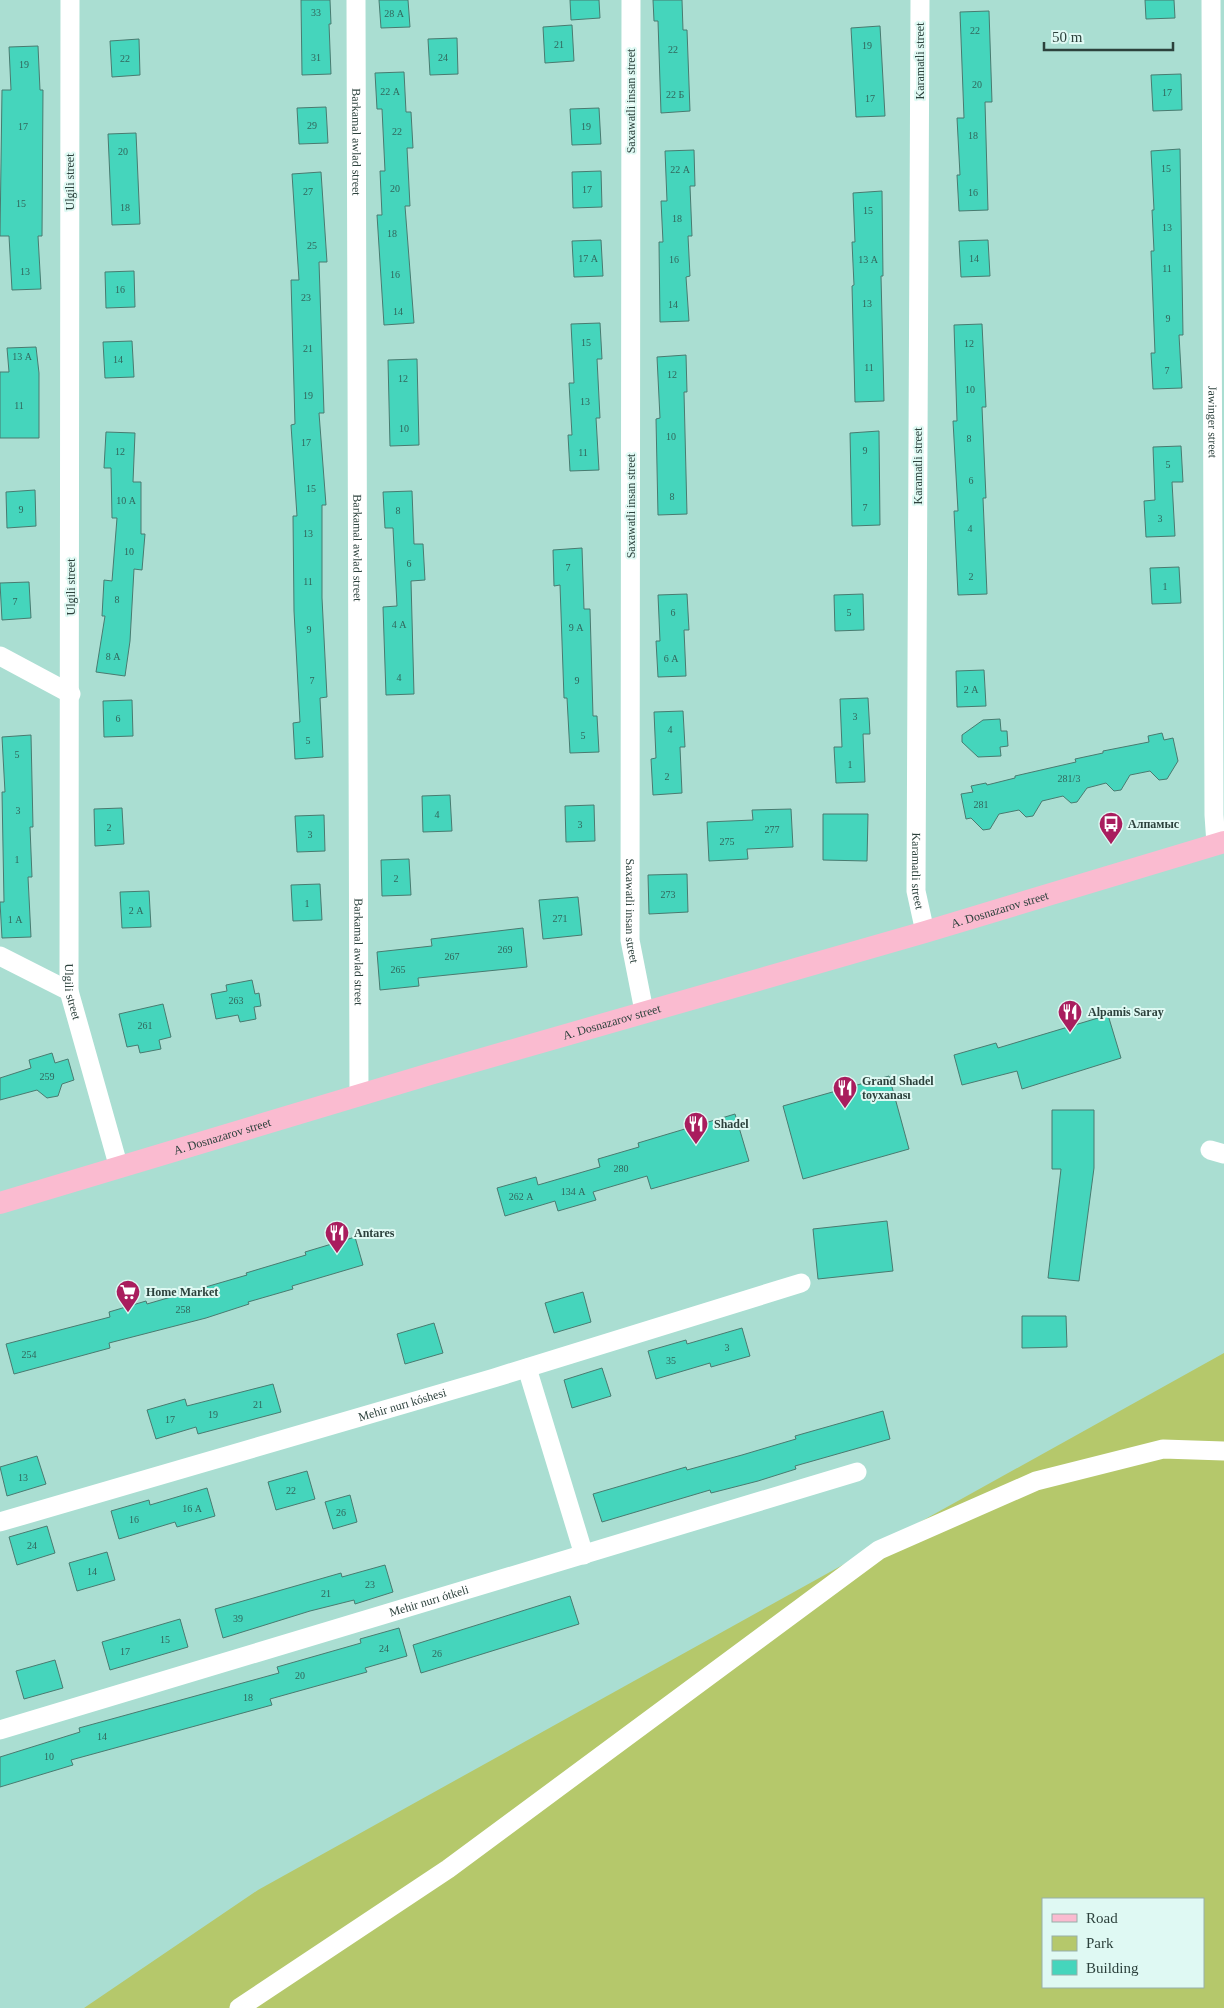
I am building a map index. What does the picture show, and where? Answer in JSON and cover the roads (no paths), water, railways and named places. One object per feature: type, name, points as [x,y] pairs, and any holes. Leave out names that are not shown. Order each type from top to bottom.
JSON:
[{"type":"main road","name":"A. Dosnazarov street","points":[[0,1203],[359,1095],[644,1011],[925,932],[1220,843]]},
{"type":"street","name":"Ulgili street","points":[[70,0],[71,694],[69,991],[119,1168]]},
{"type":"street","name":"Barkamal awlad street","points":[[356,0],[359,1095]]},
{"type":"street","name":"Saxawatli insan street","points":[[631,0],[630,940],[644,1011]]},
{"type":"street","name":"Karamatli street","points":[[920,0],[916,891],[925,932]]},
{"type":"street","name":"Jawinger street","points":[[1211,0],[1214,815],[1220,843]]},
{"type":"street","points":[[0,656],[71,694]]},
{"type":"street","points":[[0,956],[69,991]]},
{"type":"street","name":"Mehir nurı kóshesi","points":[[0,1522],[527,1368],[802,1283]]},
{"type":"street","points":[[527,1368],[584,1555]]},
{"type":"street","points":[[239,2008],[448,1870],[879,1550],[1036,1481],[1163,1449],[1224,1451]]},
{"type":"street","name":"Mehir nurı ótkeli","points":[[0,1730],[857,1472]]},
{"type":"place","name":"Алпамыс","points":[[1111,845]]},
{"type":"place","name":"Alpamis Saray","points":[[1070,1033]]},
{"type":"place","name":"Grand Shadel toyxanası","points":[[845,1109]]},
{"type":"place","name":"Shadel","points":[[696,1145]]},
{"type":"place","name":"Antares","points":[[337,1254]]},
{"type":"place","name":"Home Market","points":[[128,1313]]}]
